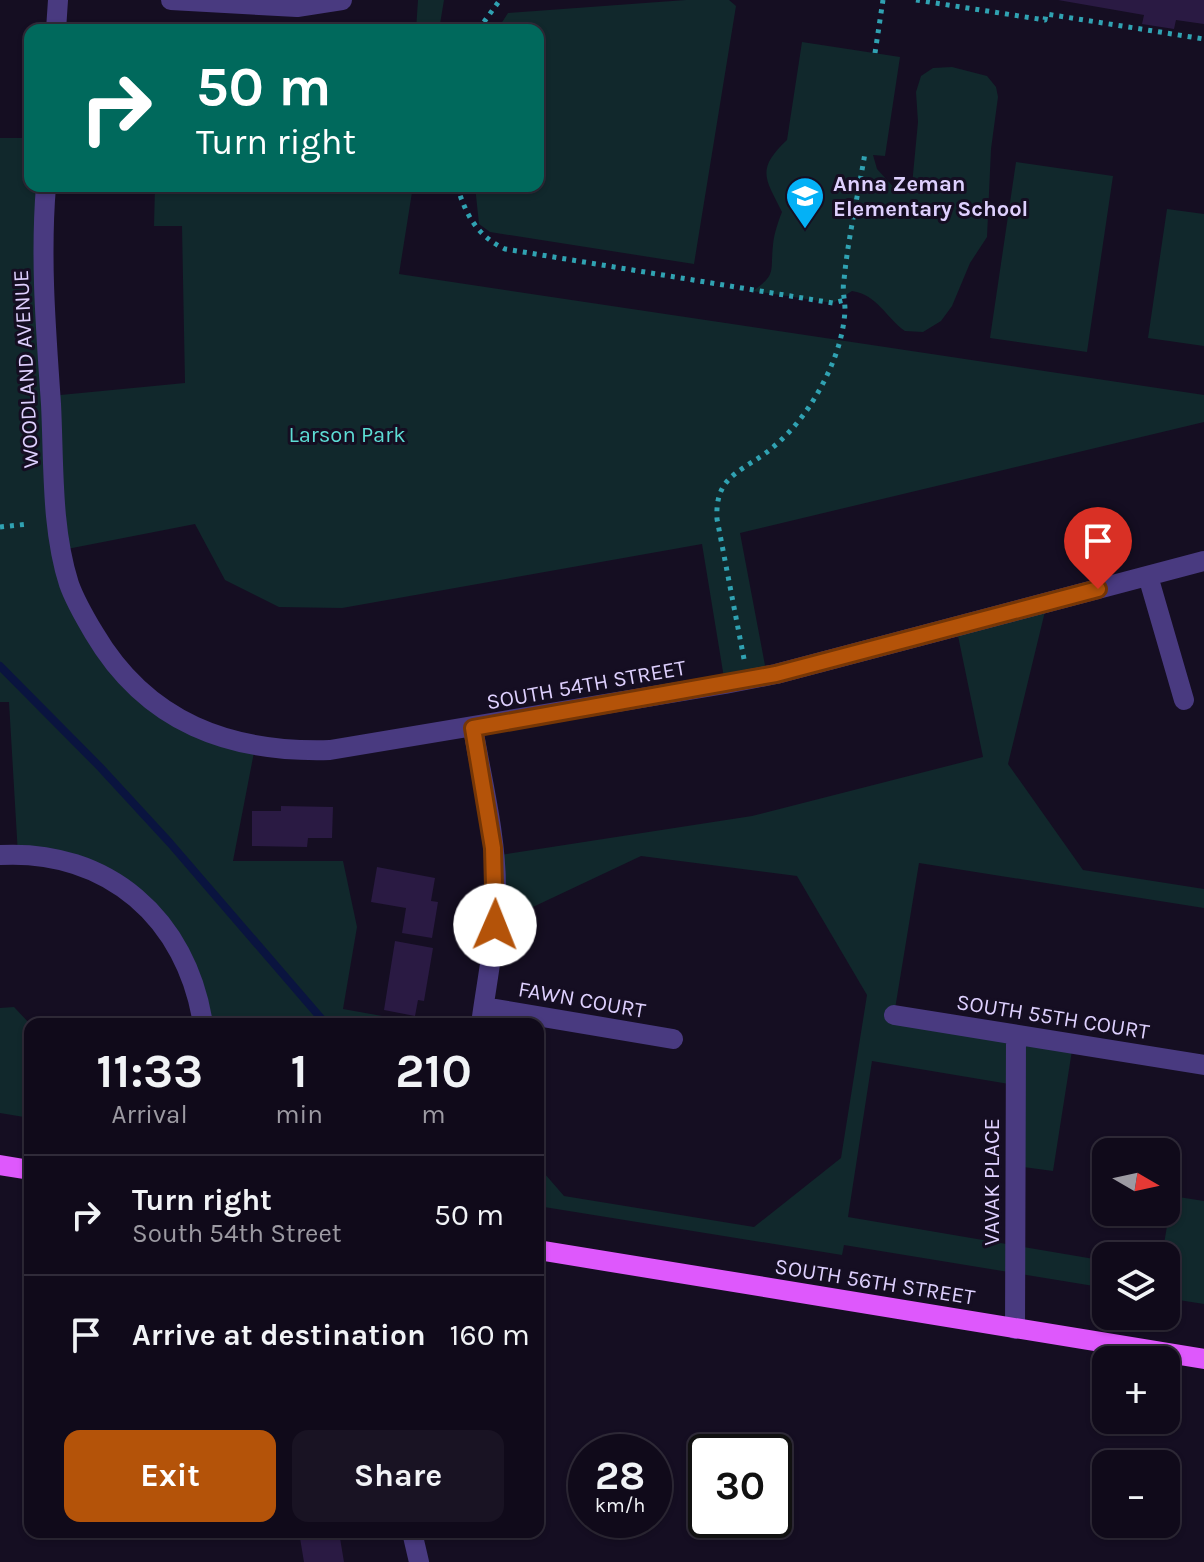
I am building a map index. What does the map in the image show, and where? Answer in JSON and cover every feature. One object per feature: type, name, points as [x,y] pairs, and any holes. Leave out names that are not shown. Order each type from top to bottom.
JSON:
[{"type":"main road","points":[[0,1165],[24,1169]]},
{"type":"main road","name":"SOUTH 56TH STREET","points":[[544,1251],[1204,1359]]},
{"type":"street","points":[[56,24],[58,0]]},
{"type":"street","points":[[171,0],[297,7],[342,0]]},
{"type":"street","name":"WOODLAND AVENUE","points":[[46,192],[44,308],[62,550]]},
{"type":"street","name":"SOUTH 54TH STREET","points":[[62,550],[70,586],[87,621],[112,659],[154,701],[209,733],[255,747],[317,751],[473,728],[748,680],[1204,561]]},
{"type":"street","points":[[1148,576],[1184,700]]},
{"type":"street","points":[[473,728],[495,868],[495,925],[482,1015]]},
{"type":"street","points":[[0,855],[44,857],[76,865],[107,878],[137,898],[158,919],[186,962],[196,986],[202,1018]]},
{"type":"street","name":"FAWN COURT","points":[[482,1015],[506,1018]]},
{"type":"street","name":"SOUTH 55TH COURT","points":[[894,1015],[1204,1065]]},
{"type":"street","name":"FAWN COURT","points":[[544,1023],[673,1039]]},
{"type":"street","name":"VAVAK PLACE","points":[[1015,1329],[1016,1035]]},
{"type":"street","points":[[413,1538],[419,1562]]},
{"type":"path","points":[[482,24],[500,0]]},
{"type":"path","points":[[875,53],[883,0]]},
{"type":"path","points":[[916,0],[1045,20],[1046,14],[1160,29],[1204,39]]},
{"type":"path","points":[[748,680],[717,519],[717,503],[722,488],[732,475],[776,445],[800,420],[818,393],[839,342],[845,300],[844,280],[865,153]]},
{"type":"path","points":[[460,192],[473,224],[489,241],[505,249],[766,293],[833,303],[845,300]]},
{"type":"path","points":[[0,527],[28,524]]},
{"type":"green space","points":[[418,0],[444,0],[440,24],[416,24]]},
{"type":"green space","points":[[686,0],[729,0],[736,6],[694,264],[490,232],[479,224],[476,192],[544,192],[544,24],[501,24],[508,13]]},
{"type":"green space","points":[[802,42],[900,57],[885,156],[873,155],[877,169],[898,192],[909,191],[912,185],[918,122],[916,92],[921,76],[933,68],[952,67],[987,76],[996,87],[998,97],[991,149],[987,237],[970,263],[952,306],[941,321],[923,332],[905,331],[861,293],[852,291],[833,303],[753,291],[771,272],[774,237],[782,212],[768,183],[767,167],[787,140]]},
{"type":"green space","name":"Larson Park","points":[[0,138],[24,138],[24,192],[46,192],[50,396],[185,383],[182,226],[154,226],[155,192],[412,192],[399,274],[1204,395],[1204,422],[740,533],[767,676],[725,684],[702,544],[342,608],[279,607],[225,580],[195,524],[62,550],[70,586],[139,688],[255,747],[233,861],[343,861],[357,927],[343,1009],[393,1018],[201,1018],[186,962],[118,884],[18,855],[9,702],[0,702]]},
{"type":"green space","points":[[1016,162],[1113,176],[1087,352],[990,338]]},
{"type":"green space","points":[[1167,209],[1204,214],[1204,346],[1148,338]]},
{"type":"green space","points":[[1047,603],[1008,764],[1083,870],[1204,889],[1204,908],[919,863],[894,1015],[1073,1044],[1053,1171],[1016,1166],[1015,1085],[872,1061],[848,1217],[1092,1259],[1092,1286],[844,1245],[842,1255],[544,1207],[544,1173],[564,1196],[754,1227],[841,1158],[867,995],[797,876],[641,856],[495,925],[494,856],[752,816],[983,757],[956,626]]},
{"type":"green space","points":[[14,1007],[24,1018],[24,1117],[0,1113],[0,1008]]},
{"type":"green space","points":[[1180,1197],[1204,1201],[1204,1304],[1180,1300],[1180,1242],[1164,1242],[1167,1226],[1180,1226]]},
{"type":"building","points":[[1058,0],[1204,0],[1204,24],[1176,20],[1174,29],[1142,24],[1144,15]]},
{"type":"building","points":[[281,806],[333,807],[332,838],[308,838],[307,847],[252,846],[252,811],[281,811]]},
{"type":"building","points":[[377,867],[435,878],[431,901],[438,902],[432,938],[402,933],[406,908],[371,902]]},
{"type":"building","points":[[395,941],[433,948],[424,1001],[418,1000],[415,1016],[384,1010]]},
{"type":"building","points":[[300,1538],[340,1538],[344,1562],[304,1562]]},
{"type":"waterway","points":[[0,666],[170,843],[321,1018]]},
{"type":"place","name":"Anna Zeman Elementary School","points":[[805,230]]},
{"type":"route","points":[[495,925],[493,848],[473,728],[776,674],[1098,589]]}]
